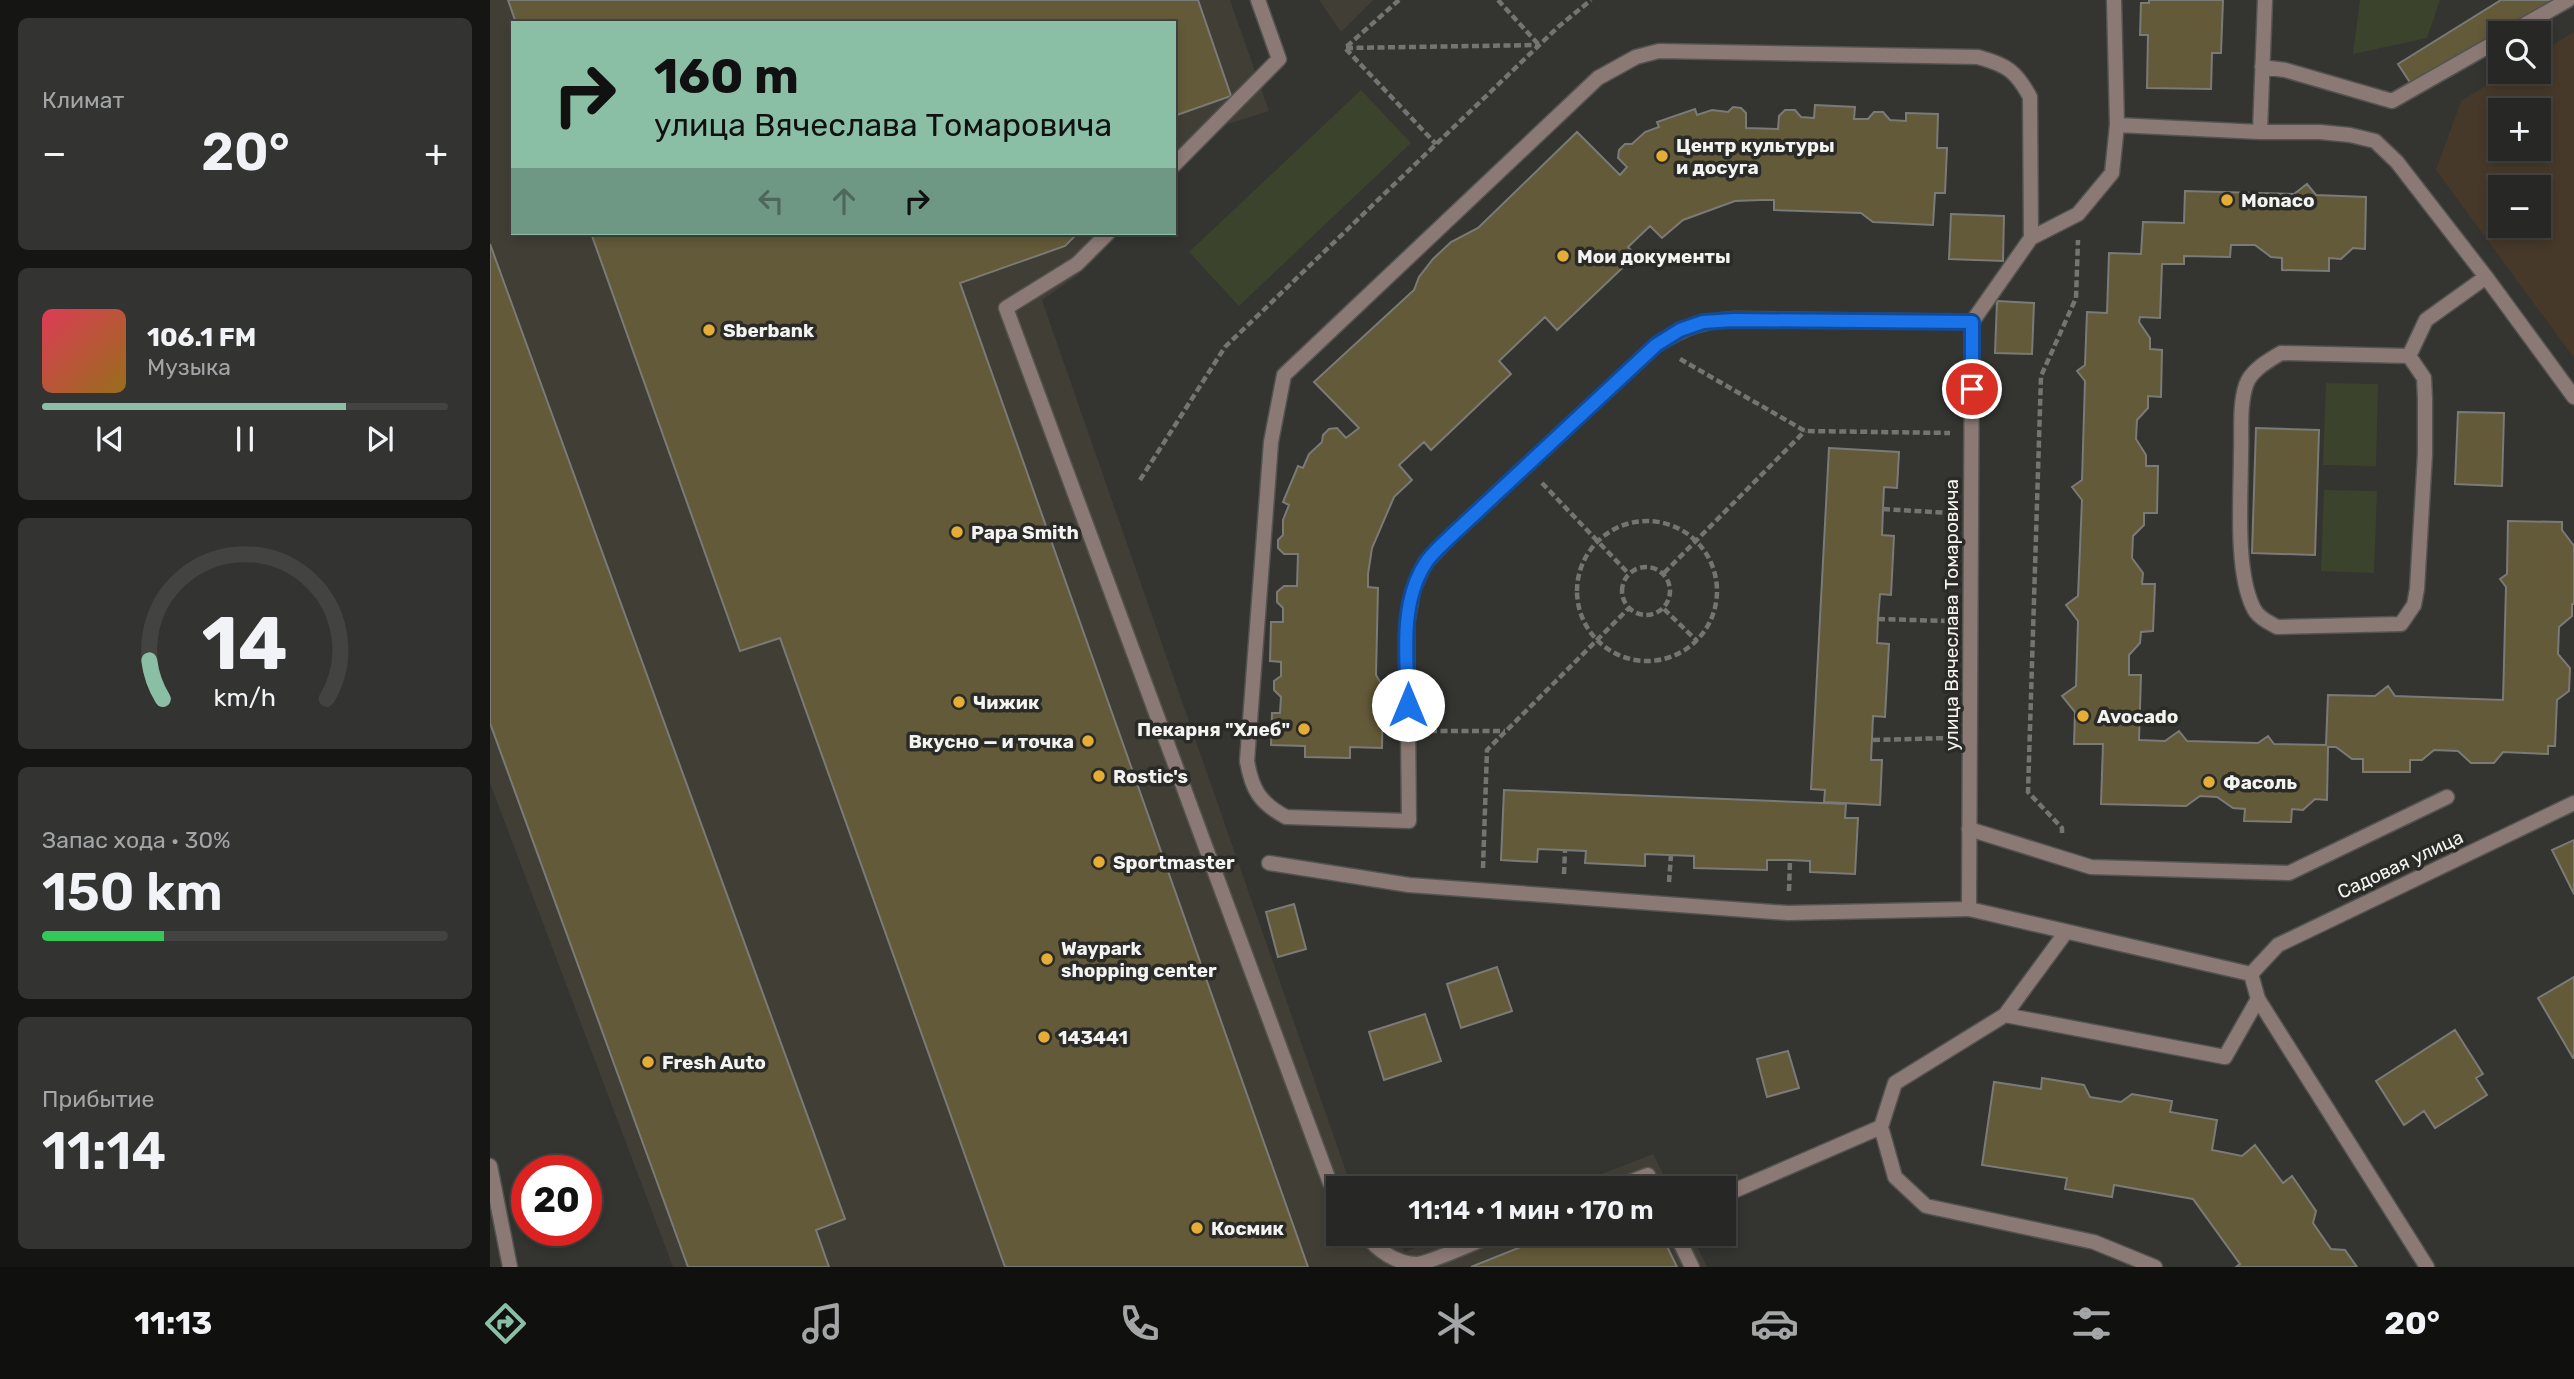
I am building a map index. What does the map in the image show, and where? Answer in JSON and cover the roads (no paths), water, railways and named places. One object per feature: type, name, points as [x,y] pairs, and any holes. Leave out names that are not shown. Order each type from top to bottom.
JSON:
[{"type":"street","points":[[1176,163],[1279,59],[1258,0]]},
{"type":"street","points":[[2031,238],[2030,97],[2020,79],[2003,64],[1978,57],[1659,51],[1636,57],[1598,78],[1284,375],[1271,442],[1247,761],[1250,779],[1257,794],[1270,808],[1286,817],[1409,821],[1407,624],[1413,590],[1425,563],[1656,345],[1680,330],[1713,321],[1972,322],[2031,238],[2078,215],[2112,173],[2117,124],[2114,0]]},
{"type":"street","points":[[2260,132],[2265,0]]},
{"type":"street","points":[[2531,21],[2568,0]]},
{"type":"street","points":[[2262,67],[2285,70],[2392,101],[2488,46]]},
{"type":"street","points":[[2117,124],[2330,133],[2375,141],[2397,162],[2574,397]]},
{"type":"street","points":[[1106,235],[1077,264],[1006,308],[1327,1176]]},
{"type":"street","points":[[2410,356],[2426,320],[2486,277]]},
{"type":"street","name":"улица Вячеслава Томаровича","points":[[1969,909],[1972,322]]},
{"type":"street","points":[[2281,353],[2410,356],[2424,378],[2425,399],[2425,454],[2414,605],[2401,624],[2277,627],[2265,621],[2254,610],[2248,595],[2240,541],[2242,408],[2246,383],[2259,367],[2281,353]]},
{"type":"street","points":[[1969,829],[2091,867],[2289,873],[2446,797]]},
{"type":"street","name":"Садовая улица","points":[[2251,974],[2278,945],[2574,803]]},
{"type":"street","points":[[1269,863],[1409,885],[1788,913],[1969,909],[2251,974],[2258,999],[2427,1267]]},
{"type":"street","points":[[2066,932],[2005,1015],[1895,1083],[1881,1127],[1895,1177],[1926,1206],[2094,1242],[2155,1267]]},
{"type":"street","points":[[2005,1015],[2225,1057],[2258,999]]},
{"type":"street","points":[[1736,1190],[1881,1127]]},
{"type":"street","points":[[490,1166],[510,1267]]},
{"type":"street","points":[[1376,1246],[1394,1259],[1418,1264],[1465,1246]]},
{"type":"street","points":[[1682,1246],[1692,1267]]},
{"type":"place","name":"Центр культуры и досуга","points":[[1662,156]]},
{"type":"place","name":"Monaco","points":[[2227,200]]},
{"type":"place","name":"Мои документы","points":[[1563,256]]},
{"type":"place","name":"Sberbank","points":[[709,330]]},
{"type":"place","name":"Papa Smith","points":[[957,532]]},
{"type":"place","name":"Чижик","points":[[959,702]]},
{"type":"place","name":"Avocado","points":[[2083,716]]},
{"type":"place","name":"Пекарня \"Хлеб\"","points":[[1304,729]]},
{"type":"place","name":"Вкусно — и точка","points":[[1088,741]]},
{"type":"place","name":"Rostic's","points":[[1099,776]]},
{"type":"place","name":"Фасоль","points":[[2209,782]]},
{"type":"place","name":"Sportmaster","points":[[1099,862]]},
{"type":"place","name":"Waypark shopping center","points":[[1047,959]]},
{"type":"place","name":"143441","points":[[1044,1037]]},
{"type":"place","name":"Fresh Auto","points":[[648,1062]]},
{"type":"place","name":"Космик","points":[[1197,1228]]}]
